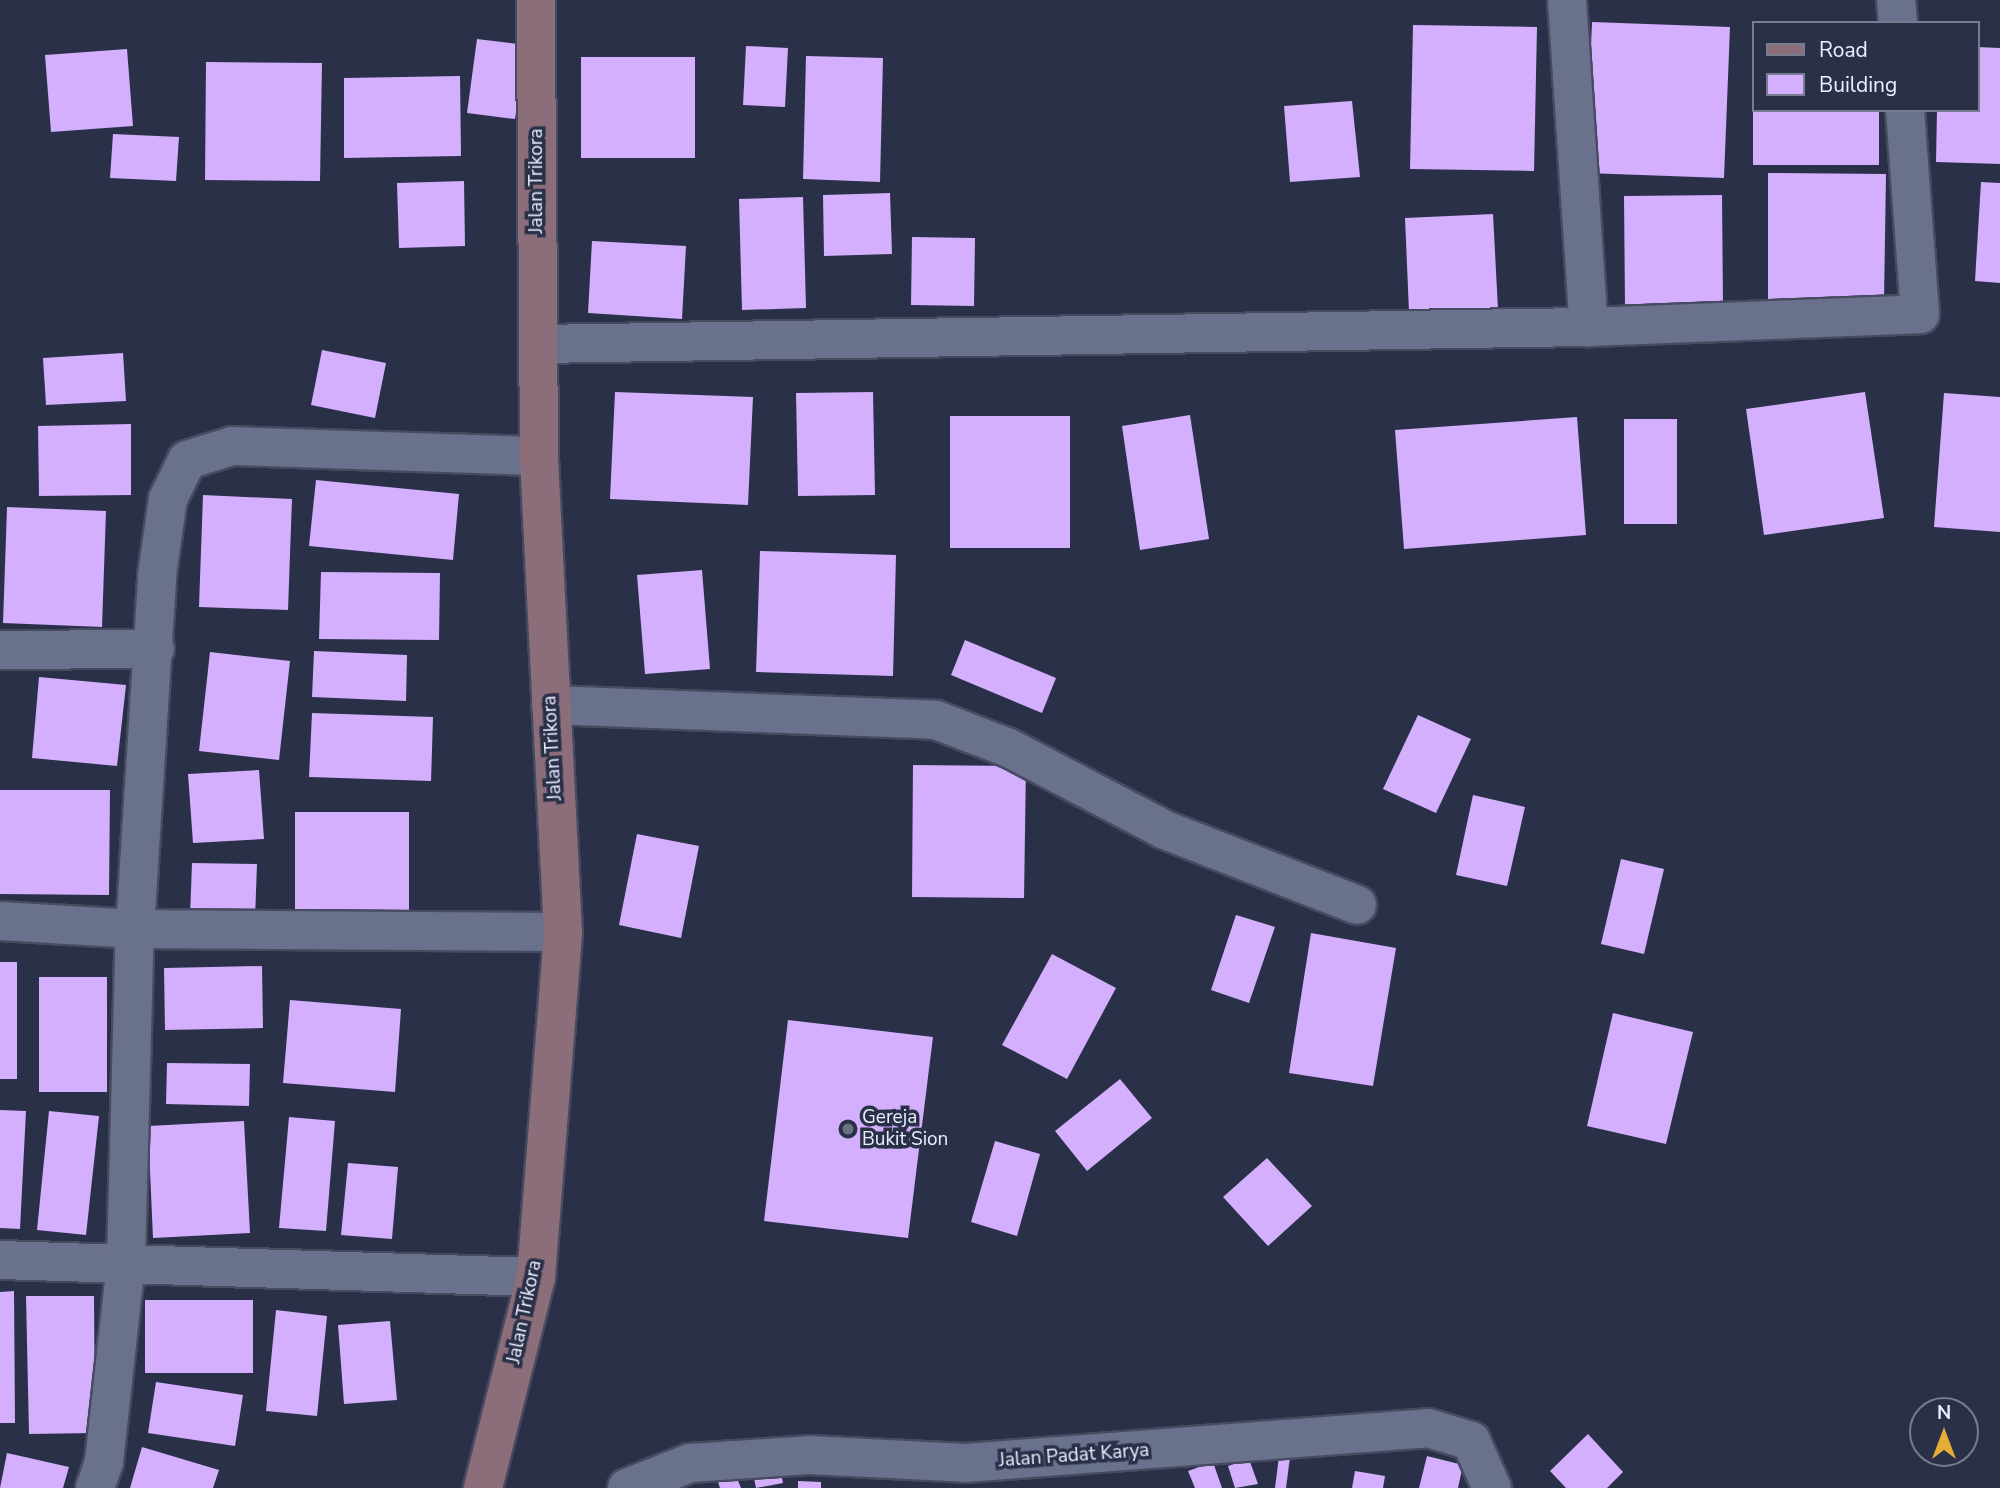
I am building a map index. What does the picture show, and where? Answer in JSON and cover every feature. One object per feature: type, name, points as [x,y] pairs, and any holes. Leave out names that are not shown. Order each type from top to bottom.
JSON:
[{"type":"street","name":"Jalan Trikora","points":[[483,1488],[536,1277],[563,932],[539,456],[536,0]]},
{"type":"street","points":[[1567,0],[1589,327]]},
{"type":"street","points":[[1896,0],[1898,21]]},
{"type":"street","points":[[538,344],[1589,327],[1920,314],[1905,112]]},
{"type":"street","points":[[95,1488],[104,1462],[127,1262],[135,929],[168,499],[187,460],[232,446],[539,456]]},
{"type":"street","points":[[0,650],[155,649]]},
{"type":"street","points":[[551,705],[936,720],[1009,748],[1165,830],[1357,905]]},
{"type":"street","points":[[0,921],[135,929],[563,932]]},
{"type":"street","points":[[0,1260],[536,1277]]},
{"type":"street","name":"Jalan Padat Karya","points":[[627,1488],[690,1462],[809,1455],[965,1462],[1428,1429],[1471,1441],[1492,1488]]},
{"type":"building","points":[[1592,22],[1730,27],[1724,178],[1586,173]]},
{"type":"building","points":[[1413,25],[1537,27],[1534,171],[1410,169]]},
{"type":"building","points":[[477,39],[526,45],[515,119],[467,113]]},
{"type":"building","points":[[746,46],[788,48],[785,107],[743,105]]},
{"type":"building","points":[[1979,47],[2000,48],[2000,164],[1936,162],[1937,112],[1979,112]]},
{"type":"building","points":[[127,49],[133,126],[51,132],[45,55]]},
{"type":"building","points":[[806,56],[883,58],[880,182],[803,179]]},
{"type":"building","points":[[581,57],[695,57],[695,158],[581,158]]},
{"type":"building","points":[[206,62],[322,63],[320,181],[205,180]]},
{"type":"building","points":[[460,76],[461,156],[344,158],[344,78]]},
{"type":"building","points":[[1352,101],[1360,177],[1290,182],[1284,106]]},
{"type":"building","points":[[1753,112],[1879,112],[1879,165],[1753,165]]},
{"type":"building","points":[[113,134],[179,137],[176,181],[110,178]]},
{"type":"building","points":[[1768,173],[1886,174],[1884,301],[1768,299]]},
{"type":"building","points":[[464,181],[465,246],[399,248],[397,183]]},
{"type":"building","points":[[1981,182],[2000,183],[2000,283],[1975,281]]},
{"type":"building","points":[[890,193],[892,254],[824,256],[823,195]]},
{"type":"building","points":[[1722,195],[1723,305],[1625,306],[1624,196]]},
{"type":"building","points":[[803,197],[806,308],[742,310],[739,199]]},
{"type":"building","points":[[1493,214],[1498,309],[1409,312],[1405,218]]},
{"type":"building","points":[[912,237],[975,238],[974,306],[911,305]]},
{"type":"building","points":[[592,241],[686,246],[682,319],[588,313]]},
{"type":"building","points":[[322,350],[386,363],[375,418],[311,405]]},
{"type":"building","points":[[123,353],[126,401],[46,405],[43,358]]},
{"type":"building","points":[[615,392],[753,397],[748,505],[610,499]]},
{"type":"building","points":[[873,392],[875,495],[798,496],[796,393]]},
{"type":"building","points":[[1865,392],[1884,518],[1764,535],[1746,409]]},
{"type":"building","points":[[1944,393],[2000,397],[2000,532],[1934,527]]},
{"type":"building","points":[[1190,415],[1209,539],[1140,550],[1122,426]]},
{"type":"building","points":[[950,416],[1070,416],[1070,548],[950,548]]},
{"type":"building","points":[[1577,417],[1586,535],[1404,549],[1395,430]]},
{"type":"building","points":[[1624,419],[1677,419],[1677,524],[1624,524]]},
{"type":"building","points":[[131,424],[131,495],[39,496],[38,426]]},
{"type":"building","points":[[316,480],[459,494],[453,560],[309,546]]},
{"type":"building","points":[[203,495],[292,499],[288,610],[199,607]]},
{"type":"building","points":[[7,507],[106,511],[102,627],[3,623]]},
{"type":"building","points":[[760,551],[896,555],[893,676],[756,672]]},
{"type":"building","points":[[702,570],[710,669],[645,674],[637,575]]},
{"type":"building","points":[[321,572],[440,573],[439,640],[319,639]]},
{"type":"building","points":[[965,640],[1056,678],[1042,713],[951,675]]},
{"type":"building","points":[[314,651],[407,655],[406,701],[312,697]]},
{"type":"building","points":[[210,652],[290,661],[279,760],[199,751]]},
{"type":"building","points":[[39,677],[126,685],[117,766],[32,758]]},
{"type":"building","points":[[312,713],[433,717],[431,781],[309,777]]},
{"type":"building","points":[[1418,715],[1471,739],[1436,813],[1383,789]]},
{"type":"building","points":[[913,765],[1026,766],[1024,898],[912,897]]},
{"type":"building","points":[[259,770],[264,839],[193,843],[188,774]]},
{"type":"building","points":[[0,790],[110,790],[109,895],[0,894]]},
{"type":"building","points":[[1473,795],[1525,807],[1507,886],[1456,875]]},
{"type":"building","points":[[295,812],[409,812],[409,911],[295,911]]},
{"type":"building","points":[[637,834],[699,846],[681,938],[619,925]]},
{"type":"building","points":[[1621,859],[1664,869],[1644,954],[1601,944]]},
{"type":"building","points":[[192,863],[257,864],[255,919],[190,917]]},
{"type":"building","points":[[1236,915],[1275,927],[1249,1003],[1211,990]]},
{"type":"building","points":[[1311,933],[1396,948],[1373,1086],[1289,1073]]},
{"type":"building","points":[[1052,954],[1116,988],[1067,1079],[1002,1045]]},
{"type":"building","points":[[0,962],[17,962],[17,1079],[0,1079]]},
{"type":"building","points":[[262,966],[263,1028],[165,1030],[164,968]]},
{"type":"building","points":[[39,977],[107,977],[107,1092],[39,1092]]},
{"type":"building","points":[[290,1000],[401,1009],[395,1092],[283,1083]]},
{"type":"building","points":[[1613,1013],[1693,1032],[1666,1144],[1587,1126]]},
{"type":"building","name":"Gereja Bukit Sion","points":[[788,1020],[933,1037],[908,1238],[764,1221]]},
{"type":"building","points":[[167,1063],[250,1064],[249,1106],[166,1104]]},
{"type":"building","points":[[1120,1079],[1152,1118],[1087,1171],[1055,1131]]},
{"type":"building","points":[[0,1110],[26,1111],[20,1229],[0,1228]]},
{"type":"building","points":[[49,1111],[99,1116],[86,1235],[37,1230]]},
{"type":"building","points":[[289,1117],[335,1121],[326,1231],[279,1228]]},
{"type":"building","points":[[244,1121],[250,1233],[153,1238],[148,1126]]},
{"type":"building","points":[[995,1141],[1040,1154],[1017,1236],[971,1222]]},
{"type":"building","points":[[1267,1158],[1312,1206],[1268,1246],[1223,1197]]},
{"type":"building","points":[[348,1163],[398,1167],[392,1239],[341,1235]]},
{"type":"building","points":[[14,1291],[15,1423],[0,1423],[0,1292]]},
{"type":"building","points":[[26,1296],[94,1296],[95,1433],[29,1434]]},
{"type":"building","points":[[145,1300],[253,1300],[253,1373],[145,1373]]},
{"type":"building","points":[[276,1310],[327,1316],[317,1416],[266,1411]]},
{"type":"building","points":[[390,1321],[397,1400],[344,1404],[338,1325]]},
{"type":"building","points":[[156,1382],[243,1395],[235,1446],[148,1433]]},
{"type":"building","points":[[1588,1434],[1623,1472],[1607,1488],[1566,1488],[1550,1471]]},
{"type":"building","points":[[142,1447],[219,1470],[213,1488],[130,1488]]},
{"type":"building","points":[[7,1453],[69,1467],[63,1488],[0,1488]]},
{"type":"building","points":[[1279,1456],[1290,1457],[1286,1488],[1275,1488]]},
{"type":"building","points":[[1427,1456],[1463,1465],[1458,1488],[1419,1488]]},
{"type":"building","points":[[1249,1459],[1258,1484],[1235,1488],[1228,1466]]},
{"type":"building","points":[[1213,1462],[1222,1488],[1195,1488],[1188,1471]]},
{"type":"building","points":[[779,1463],[783,1483],[756,1488],[752,1468]]},
{"type":"building","points":[[734,1471],[741,1488],[720,1488],[717,1479]]},
{"type":"building","points":[[1355,1471],[1385,1476],[1383,1488],[1352,1488]]},
{"type":"building","points":[[798,1481],[821,1482],[821,1488],[798,1488]]},
{"type":"place","name":"Gereja Bukit Sion","points":[[848,1129]]}]
